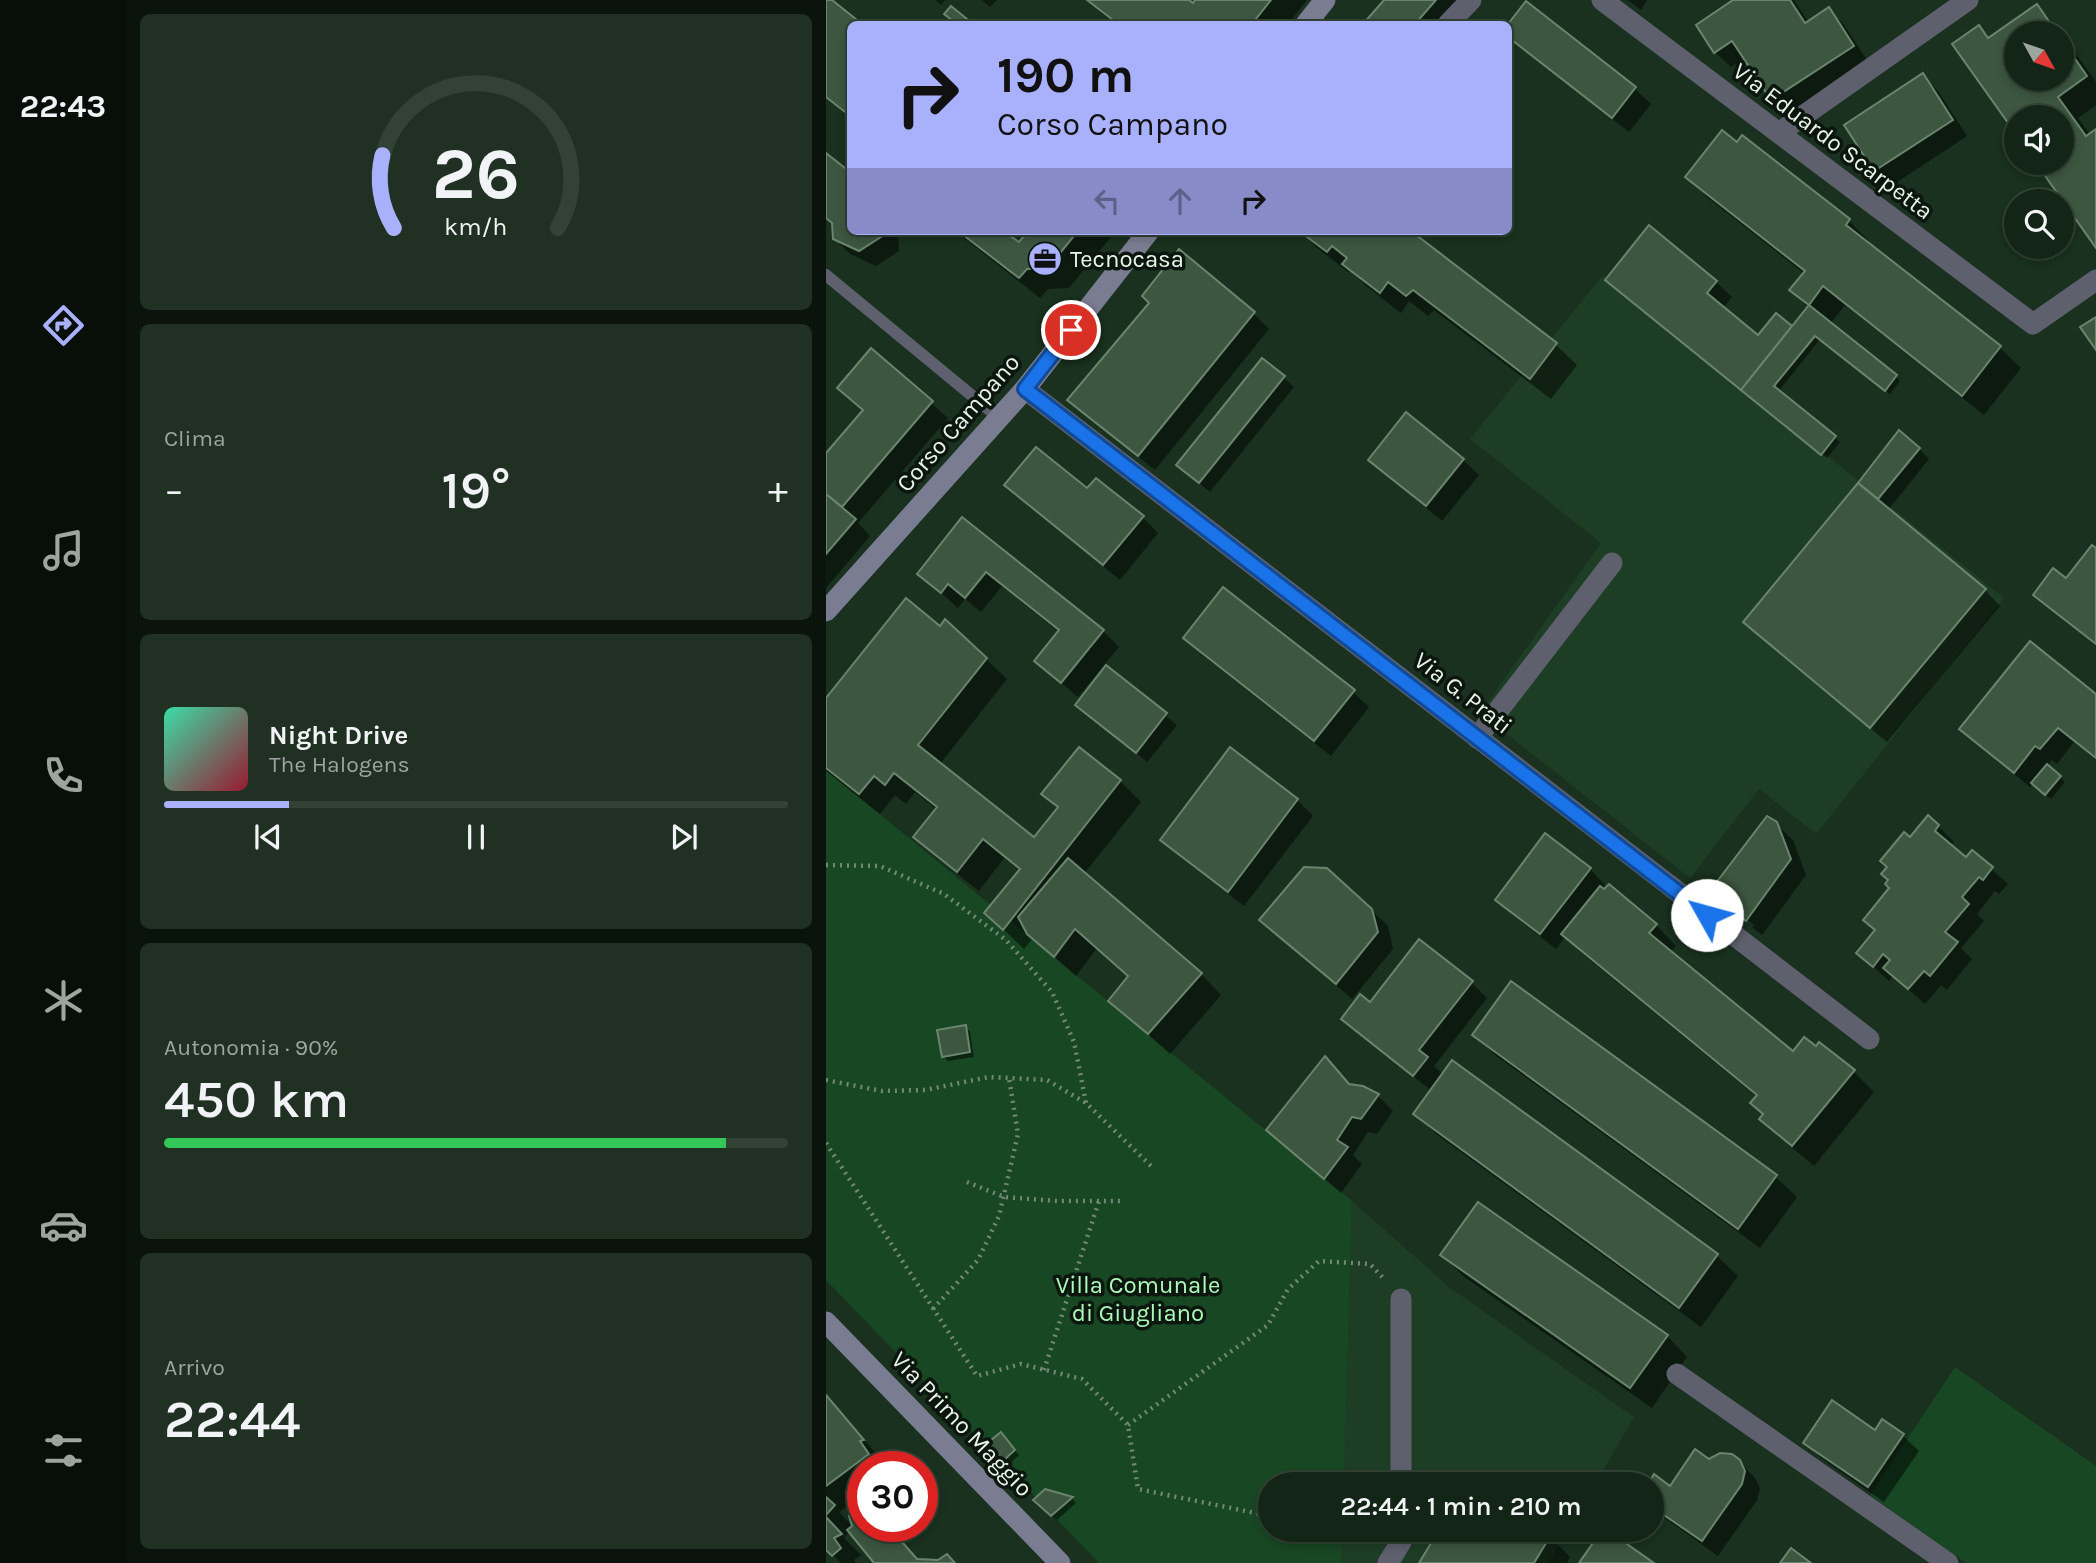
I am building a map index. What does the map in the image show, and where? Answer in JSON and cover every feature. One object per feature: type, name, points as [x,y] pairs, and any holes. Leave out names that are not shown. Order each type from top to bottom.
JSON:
[{"type":"main road","points":[[1308,21],[1325,0]]},
{"type":"main road","name":"Corso Campano","points":[[826,611],[1025,389],[1146,235]]},
{"type":"main road","name":"Via Primo Maggio","points":[[826,1322],[1059,1563]]},
{"type":"street","points":[[1451,21],[1471,0]]},
{"type":"street","name":"Via Eduardo Scarpetta","points":[[1602,0],[2033,324],[2096,280]]},
{"type":"street","points":[[1779,133],[1968,0]]},
{"type":"street","name":"Via G. Prati","points":[[1025,389],[1869,1039]]},
{"type":"street","points":[[1477,738],[1612,563]]},
{"type":"street","points":[[1401,1299],[1401,1472]]},
{"type":"street","points":[[1678,1374],[1948,1563]]},
{"type":"street","points":[[1388,1563],[1398,1542]]},
{"type":"lane","points":[[826,275],[999,418]]},
{"type":"path","points":[[826,865],[880,866],[944,894],[1006,940],[1052,992],[1074,1042],[1086,1103]]},
{"type":"path","points":[[826,1080],[882,1091],[925,1090],[989,1077],[1047,1080],[1086,1103],[1152,1167]]},
{"type":"path","points":[[933,1309],[978,1260],[999,1216],[1018,1134],[1009,1078]]},
{"type":"path","points":[[826,1143],[977,1376],[1021,1364],[1082,1379],[1128,1425],[1138,1489],[1258,1514]]},
{"type":"path","points":[[967,1182],[1004,1197],[1057,1201],[1121,1201]]},
{"type":"path","points":[[1044,1370],[1099,1201]]},
{"type":"path","points":[[1128,1425],[1268,1325],[1288,1289],[1319,1261],[1370,1264],[1401,1299]]},
{"type":"shaded area","points":[[1603,275],[2004,598],[1816,834],[1759,789],[1690,878],[1480,713],[1601,543],[1470,439]]},
{"type":"shaded area","points":[[1352,1201],[1449,1287],[1634,1417],[1602,1472],[1344,1472]]},
{"type":"shaded area","points":[[1343,1542],[1561,1542],[1548,1563],[1342,1563]]},
{"type":"green space","name":"Villa Comunale di Giugliano","points":[[826,770],[1352,1201],[1344,1472],[1258,1472],[1258,1542],[1343,1542],[1342,1563],[1099,1563],[826,1280]]},
{"type":"green space","points":[[1955,1367],[2096,1466],[2096,1563],[1966,1563],[1870,1495]]},
{"type":"building","points":[[826,0],[832,0],[858,21],[847,21],[847,114],[826,97]]},
{"type":"building","points":[[1087,0],[1189,0],[1193,3],[1195,0],[1271,0],[1254,21],[1114,21]]},
{"type":"building","points":[[1384,0],[1436,0],[1418,21],[1366,21]]},
{"type":"building","points":[[1733,0],[1790,0],[1805,23],[1829,7],[1854,46],[1771,100],[1732,41],[1714,53],[1696,25]]},
{"type":"building","points":[[1526,1],[1636,87],[1612,118],[1512,40],[1510,21]]},
{"type":"building","points":[[2037,4],[2049,21],[2012,21]]},
{"type":"building","points":[[951,6],[970,21],[953,21],[944,14]]},
{"type":"building","points":[[1979,25],[1988,38],[2004,27],[2004,91],[2066,91],[2058,97],[2064,105],[2004,105],[2004,117],[1952,44]]},
{"type":"building","points":[[2074,57],[2087,76],[2074,85]]},
{"type":"building","points":[[1923,73],[1953,120],[1874,171],[1844,125]]},
{"type":"building","points":[[2074,119],[2086,136],[2096,129],[2096,248],[2074,217],[2074,189],[2054,189],[2044,175],[2074,175]]},
{"type":"building","points":[[1722,130],[1737,142],[1742,135],[1850,219],[1846,225],[2001,346],[1962,396],[1823,286],[1809,305],[1789,290],[1805,271],[1685,177]]},
{"type":"building","points":[[826,153],[847,170],[847,235],[884,235],[859,251],[833,239],[832,223],[826,218]]},
{"type":"building","points":[[1649,225],[1717,281],[1707,293],[1758,335],[1776,313],[1792,326],[1741,390],[1605,280]]},
{"type":"building","points":[[963,235],[1009,235],[1019,242],[1025,235],[1075,235],[1048,268],[1027,269],[1019,278]]},
{"type":"building","points":[[1304,235],[1416,235],[1557,343],[1530,379],[1413,290],[1406,296],[1388,282],[1380,293],[1342,264],[1347,258],[1332,246],[1327,252]]},
{"type":"building","points":[[1179,249],[1255,312],[1138,456],[1067,400],[1149,303],[1142,296]]},
{"type":"building","points":[[1809,305],[1897,375],[1885,391],[1815,336],[1774,386],[1836,436],[1821,455],[1741,390]]},
{"type":"building","points":[[2096,317],[2096,350],[2080,327]]},
{"type":"building","points":[[871,348],[933,401],[842,507],[826,494],[826,453],[863,410],[837,388]]},
{"type":"building","points":[[1262,358],[1285,376],[1199,483],[1176,465]]},
{"type":"building","points":[[1406,412],[1464,459],[1426,506],[1368,460]]},
{"type":"building","points":[[1899,430],[1920,448],[1878,499],[1858,483]]},
{"type":"building","points":[[1036,447],[1087,488],[1096,478],[1144,516],[1103,565],[1004,485]]},
{"type":"building","points":[[1858,483],[1986,589],[1870,728],[1743,622]]},
{"type":"building","points":[[826,494],[856,519],[826,554]]},
{"type":"building","points":[[962,517],[1104,630],[1061,683],[1034,661],[1059,630],[986,572],[965,598],[948,584],[941,593],[917,574]]},
{"type":"building","points":[[2092,545],[2096,548],[2096,644],[2033,595],[2053,568],[2066,578]]},
{"type":"building","points":[[1223,587],[1355,690],[1314,741],[1183,638]]},
{"type":"building","points":[[906,598],[940,626],[945,619],[987,658],[918,745],[1034,837],[1058,807],[1041,794],[1079,747],[1121,780],[1003,930],[984,913],[1020,869],[983,839],[957,872],[913,837],[937,807],[894,773],[885,785],[874,776],[859,794],[826,768],[826,698]]},
{"type":"building","points":[[2030,641],[2096,694],[2096,758],[2058,728],[2040,749],[2035,746],[2014,773],[1959,729]]},
{"type":"building","points":[[1106,665],[1167,713],[1136,753],[1075,705]]},
{"type":"building","points":[[1230,747],[1298,799],[1228,892],[1160,840]]},
{"type":"building","points":[[2047,764],[2061,776],[2045,795],[2031,783]]},
{"type":"building","points":[[1928,815],[1939,825],[1935,831],[1966,857],[1972,850],[1993,867],[1983,880],[1979,877],[1962,897],[1969,904],[1945,932],[1958,942],[1930,976],[1924,971],[1908,989],[1883,968],[1890,960],[1883,954],[1873,967],[1856,953],[1875,930],[1863,920],[1889,888],[1885,884],[1888,880],[1881,874],[1887,867],[1880,861],[1904,832],[1910,837]]},
{"type":"building","points":[[1767,816],[1777,822],[1791,859],[1746,921],[1709,892]]},
{"type":"building","points":[[1545,833],[1591,868],[1540,934],[1495,900]]},
{"type":"building","points":[[1068,858],[1202,973],[1148,1034],[1108,1001],[1128,976],[1075,929],[1054,957],[1027,934],[1018,917]]},
{"type":"building","points":[[1304,867],[1327,868],[1372,909],[1378,932],[1336,984],[1259,920]]},
{"type":"building","points":[[1609,884],[1657,924],[1649,933],[1793,1051],[1804,1037],[1816,1046],[1819,1042],[1855,1070],[1792,1146],[1759,1119],[1763,1114],[1750,1103],[1757,1095],[1561,934],[1600,886],[1604,889]]},
{"type":"building","points":[[1419,939],[1473,981],[1419,1050],[1428,1057],[1413,1076],[1341,1019],[1360,994],[1370,1002]]},
{"type":"building","points":[[1511,981],[1777,1175],[1738,1229],[1472,1035]]},
{"type":"building","points":[[966,1025],[970,1052],[942,1057],[937,1030]]},
{"type":"building","points":[[1325,1056],[1349,1084],[1363,1086],[1379,1094],[1361,1119],[1352,1117],[1337,1140],[1348,1147],[1324,1179],[1266,1130]]},
{"type":"building","points":[[1452,1060],[1718,1254],[1679,1308],[1413,1114]]},
{"type":"building","points":[[1478,1202],[1668,1335],[1630,1388],[1440,1255]]},
{"type":"building","points":[[826,1395],[864,1440],[860,1441],[867,1451],[847,1451],[847,1470],[826,1486]]},
{"type":"building","points":[[1832,1400],[1875,1430],[1882,1419],[1904,1434],[1868,1487],[1803,1443]]},
{"type":"building","points":[[1001,1432],[1015,1450],[1003,1461],[985,1445]]},
{"type":"building","points":[[1695,1449],[1709,1459],[1720,1453],[1732,1454],[1740,1460],[1745,1471],[1742,1484],[1702,1541],[1664,1515],[1664,1482],[1670,1486]]},
{"type":"building","points":[[1045,1489],[1073,1497],[1051,1516],[1033,1500]]},
{"type":"building","points":[[826,1497],[835,1505],[826,1515]]},
{"type":"building","points":[[826,1517],[842,1534],[834,1538],[841,1548],[832,1556],[826,1550]]},
{"type":"building","points":[[857,1542],[902,1542],[917,1559],[938,1560],[947,1554],[955,1563],[874,1563]]},
{"type":"building","points":[[1432,1542],[1547,1542],[1534,1563],[1419,1563]]},
{"type":"building","points":[[1594,1542],[1624,1542],[1654,1563],[1579,1563]]},
{"type":"building","points":[[1791,1548],[1811,1563],[1780,1563]]},
{"type":"place","name":"Tecnocasa","points":[[1045,259]]},
{"type":"route","points":[[1071,330],[1025,389],[1707,915]]}]
